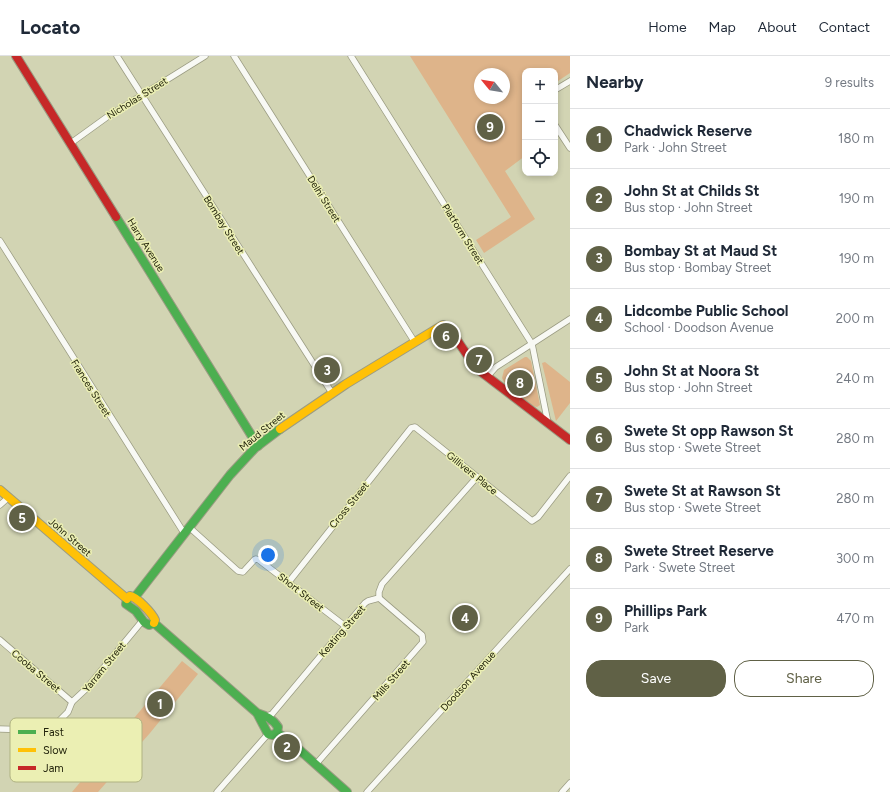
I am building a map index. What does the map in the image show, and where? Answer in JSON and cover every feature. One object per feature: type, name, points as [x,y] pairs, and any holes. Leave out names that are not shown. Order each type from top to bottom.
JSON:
[{"type":"street","name":"Harry Avenue","points":[[16,56],[258,446]]},
{"type":"street","name":"Bombay Street","points":[[117,56],[332,393]]},
{"type":"street","name":"Nicholas Street","points":[[71,143],[107,117],[206,56]]},
{"type":"street","name":"Delhi Street","points":[[234,56],[414,341]]},
{"type":"street","name":"Platform Street","points":[[351,56],[532,344],[548,423]]},
{"type":"street","points":[[558,88],[570,81]]},
{"type":"street","points":[[558,129],[570,148]]},
{"type":"street","name":"Frances Street","points":[[0,241],[187,530],[240,572],[245,572],[254,560],[257,559]]},
{"type":"street","points":[[570,319],[496,367],[487,377],[570,440]]},
{"type":"street","name":"Maud Street","points":[[131,598],[239,464],[258,446],[295,417],[414,341],[443,325],[449,329],[476,368],[487,377]]},
{"type":"street","name":"Gillivers Place","points":[[411,428],[415,427],[532,521],[538,517],[570,476]]},
{"type":"street","name":"Cross Street","points":[[288,583],[411,428]]},
{"type":"street","points":[[379,598],[382,584],[477,477]]},
{"type":"street","name":"John Street","points":[[0,490],[131,598]]},
{"type":"street","points":[[0,505],[9,497]]},
{"type":"street","name":"Short Street","points":[[257,559],[345,626]]},
{"type":"street","name":"Doodson Avenue","points":[[367,792],[570,570]]},
{"type":"street","points":[[154,622],[150,625],[143,620],[136,611],[126,604],[131,598],[138,603],[153,616],[155,620],[154,622],[257,713],[267,731],[272,735],[277,733],[286,738],[347,792]]},
{"type":"street","name":"Keating Street","points":[[267,716],[272,714],[365,603],[379,598]]},
{"type":"street","name":"Mills Street","points":[[316,764],[423,642],[422,635],[379,598]]},
{"type":"street","name":"Yarram Street","points":[[63,718],[68,712],[72,702],[86,689],[143,620]]},
{"type":"street","name":"Cooba Street","points":[[0,640],[72,702]]},
{"type":"street","points":[[257,713],[267,716],[278,727],[277,733]]},
{"type":"street","points":[[217,792],[267,731],[269,723],[274,723]]},
{"type":"street","name":"Yarram Street","points":[[0,729],[10,729]]},
{"type":"street","points":[[562,792],[570,783]]},
{"type":"shaded area","points":[[410,56],[570,56],[570,73],[558,81],[558,68],[522,68],[522,158],[505,171],[535,219],[484,253],[476,240],[511,217]]},
{"type":"shaded area","points":[[525,357],[531,361],[540,405],[537,407],[533,406],[506,385],[502,378],[504,370]]},
{"type":"shaded area","points":[[545,362],[570,382],[570,403],[556,421],[542,363]]},
{"type":"shaded area","points":[[182,661],[198,674],[142,742],[142,718],[134,718]]},
{"type":"shaded area","points":[[80,782],[107,782],[98,792],[72,792]]},
{"type":"traffic: fast","points":[[116,217],[258,446]]},
{"type":"traffic: fast","points":[[135,597],[230,475],[255,448],[280,429]]},
{"type":"traffic: fast","points":[[127,599],[126,604],[136,611],[144,622],[149,625],[154,623]]},
{"type":"traffic: fast","points":[[154,623],[257,713],[268,734],[272,735],[277,733],[278,727],[274,722],[257,713]]},
{"type":"traffic: fast","points":[[277,733],[286,738],[347,792]]},
{"type":"traffic: slow","points":[[280,429],[346,384],[443,325],[449,329],[457,340]]},
{"type":"traffic: slow","points":[[0,490],[127,599]]},
{"type":"traffic: slow","points":[[130,596],[140,602],[148,610],[155,620],[154,623]]},
{"type":"traffic: jam","points":[[16,56],[116,217]]},
{"type":"traffic: jam","points":[[457,340],[476,368],[570,440]]},
{"type":"place","name":"Phillips Park","points":[[490,127]]},
{"type":"place","name":"Swete St opp Rawson St","points":[[446,336]]},
{"type":"place","name":"Swete St at Rawson St","points":[[479,360]]},
{"type":"place","name":"Bombay St at Maud St","points":[[327,370]]},
{"type":"place","name":"Swete Street Reserve","points":[[520,383]]},
{"type":"place","name":"John St at Noora St","points":[[22,518]]},
{"type":"place","name":"Lidcombe Public School","points":[[465,618]]},
{"type":"place","name":"Chadwick Reserve","points":[[160,704]]},
{"type":"place","name":"John St at Childs St","points":[[287,747]]}]
